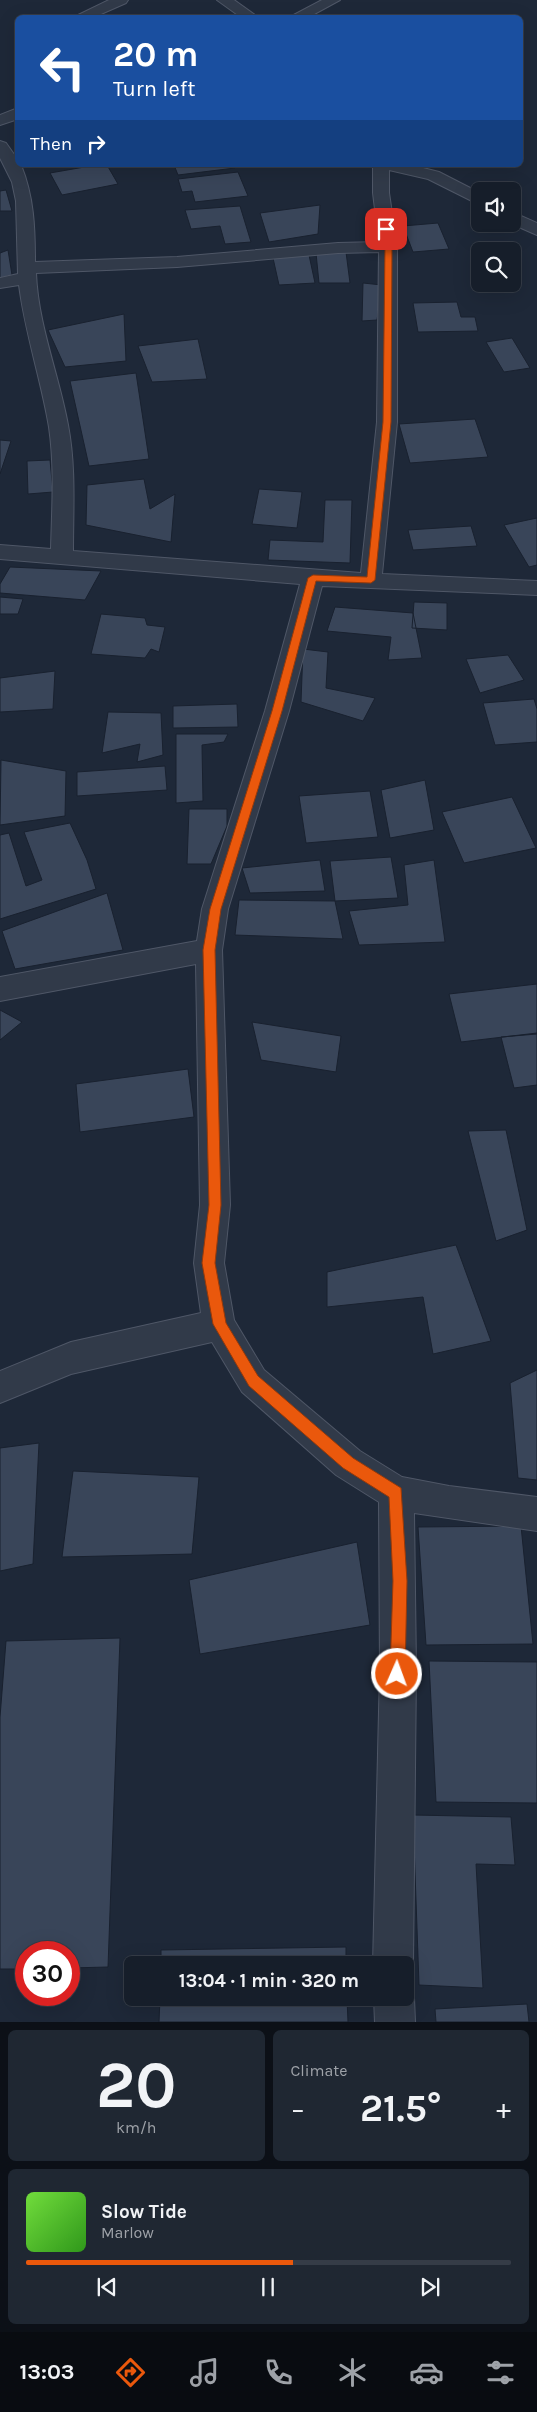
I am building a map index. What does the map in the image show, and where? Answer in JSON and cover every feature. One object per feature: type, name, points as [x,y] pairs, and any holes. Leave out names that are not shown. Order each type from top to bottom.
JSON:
[{"type":"street","points":[[86,15],[122,0]]},
{"type":"street","points":[[224,0],[247,15]]},
{"type":"street","points":[[301,15],[333,0]]},
{"type":"street","points":[[0,120],[15,115]]},
{"type":"street","points":[[0,146],[13,161],[15,166]]},
{"type":"street","points":[[15,167],[24,191],[30,303],[52,389],[61,446],[62,558]]},
{"type":"street","points":[[371,580],[387,422],[388,247],[381,193],[381,167]]},
{"type":"street","points":[[399,167],[434,175],[471,195]]},
{"type":"street","points":[[521,222],[537,230]]},
{"type":"street","points":[[0,283],[27,273],[338,248],[388,247]]},
{"type":"street","points":[[0,552],[313,578],[537,588]]},
{"type":"street","points":[[313,578],[277,711],[215,909],[209,950],[215,1205],[209,1263],[220,1324],[253,1381],[348,1463],[396,1493],[449,1503],[537,1514]]},
{"type":"street","points":[[0,989],[209,950]]},
{"type":"street","points":[[0,1387],[71,1358],[220,1324]]},
{"type":"street","points":[[393,1956],[393,1841],[400,1581],[396,1493]]},
{"type":"street","points":[[394,2006],[395,2022]]},
{"type":"building","points":[[84,167],[108,167],[118,184],[62,195],[50,173]]},
{"type":"building","points":[[175,167],[235,167],[235,168],[178,175]]},
{"type":"building","points":[[238,172],[248,196],[195,202],[192,191],[182,192],[178,179]]},
{"type":"building","points":[[6,190],[12,211],[0,211],[0,191]]},
{"type":"building","points":[[320,205],[318,234],[269,242],[260,213]]},
{"type":"building","points":[[240,206],[251,242],[225,244],[220,226],[191,229],[185,210]]},
{"type":"building","points":[[438,223],[449,249],[413,252],[403,226]]},
{"type":"building","points":[[8,250],[12,275],[0,278],[0,253]]},
{"type":"building","points":[[346,252],[350,283],[319,283],[316,253]]},
{"type":"building","points":[[309,255],[315,283],[279,285],[273,258]]},
{"type":"building","points":[[363,283],[382,285],[377,320],[362,321]]},
{"type":"building","points":[[457,302],[461,317],[475,317],[478,331],[418,332],[413,303]]},
{"type":"building","points":[[124,314],[126,361],[65,367],[48,330]]},
{"type":"building","points":[[512,338],[530,368],[504,372],[486,342]]},
{"type":"building","points":[[198,339],[207,379],[152,382],[138,346]]},
{"type":"building","points":[[136,373],[149,459],[89,466],[70,381]]},
{"type":"building","points":[[475,419],[488,457],[410,463],[399,424]]},
{"type":"building","points":[[0,440],[11,441],[0,474]]},
{"type":"building","points":[[50,460],[53,492],[28,494],[27,461]]},
{"type":"building","points":[[144,479],[150,509],[175,494],[171,542],[86,525],[87,485]]},
{"type":"building","points":[[259,489],[302,492],[297,528],[252,524]]},
{"type":"building","points":[[325,500],[352,500],[350,563],[268,560],[270,540],[323,542]]},
{"type":"building","points":[[537,518],[537,565],[529,567],[504,525]]},
{"type":"building","points":[[471,526],[477,546],[413,550],[408,530]]},
{"type":"building","points":[[10,567],[101,571],[85,600],[0,593],[0,584]]},
{"type":"building","points":[[0,597],[23,599],[18,614],[0,614]]},
{"type":"building","points":[[414,602],[447,603],[447,630],[412,628]]},
{"type":"building","points":[[335,607],[413,613],[422,658],[388,660],[391,637],[327,631]]},
{"type":"building","points":[[101,614],[145,618],[147,625],[165,627],[159,652],[151,649],[145,658],[91,654]]},
{"type":"building","points":[[303,649],[328,652],[326,688],[375,698],[363,721],[301,702]]},
{"type":"building","points":[[508,655],[524,680],[480,693],[466,659]]},
{"type":"building","points":[[55,671],[53,709],[0,712],[0,678]]},
{"type":"building","points":[[534,699],[537,709],[537,742],[495,745],[483,703]]},
{"type":"building","points":[[237,704],[238,727],[173,728],[173,706]]},
{"type":"building","points":[[108,712],[161,713],[163,755],[137,762],[140,744],[102,753]]},
{"type":"building","points":[[176,734],[228,734],[224,742],[202,745],[203,801],[176,803]]},
{"type":"building","points":[[1,760],[66,771],[65,816],[0,825]]},
{"type":"building","points":[[165,766],[167,790],[77,796],[77,772]]},
{"type":"building","points":[[425,780],[434,830],[390,838],[381,790]]},
{"type":"building","points":[[370,791],[378,837],[306,843],[299,796]]},
{"type":"building","points":[[512,797],[536,848],[464,863],[442,812]]},
{"type":"building","points":[[189,809],[227,809],[227,826],[211,864],[187,864]]},
{"type":"building","points":[[70,823],[87,860],[96,889],[0,919],[0,835],[9,833],[26,886],[42,880],[24,832]]},
{"type":"building","points":[[391,857],[398,898],[335,901],[330,861]]},
{"type":"building","points":[[320,860],[325,891],[250,893],[242,868]]},
{"type":"building","points":[[434,860],[445,942],[359,945],[349,911],[408,905],[404,865]]},
{"type":"building","points":[[107,893],[123,950],[15,969],[2,931]]},
{"type":"building","points":[[239,900],[335,901],[343,939],[235,935]]},
{"type":"building","points":[[537,984],[537,1033],[461,1042],[449,994]]},
{"type":"building","points":[[0,1010],[22,1022],[0,1040]]},
{"type":"building","points":[[252,1022],[341,1036],[336,1072],[261,1060]]},
{"type":"building","points":[[537,1034],[537,1085],[514,1088],[501,1037]]},
{"type":"building","points":[[188,1069],[194,1117],[80,1132],[76,1084]]},
{"type":"building","points":[[506,1130],[527,1230],[496,1241],[468,1131]]},
{"type":"building","points":[[456,1245],[491,1341],[433,1354],[423,1297],[327,1307],[327,1272]]},
{"type":"building","points":[[537,1370],[537,1480],[518,1478],[510,1383]]},
{"type":"building","points":[[39,1443],[33,1564],[0,1571],[0,1448]]},
{"type":"building","points":[[73,1471],[199,1477],[192,1554],[62,1557]]},
{"type":"building","points":[[521,1526],[533,1644],[426,1645],[418,1527]]},
{"type":"building","points":[[357,1542],[370,1625],[200,1654],[189,1580]]},
{"type":"building","points":[[120,1638],[108,1967],[80,1968],[80,1941],[15,1941],[15,1969],[0,1969],[0,1717],[6,1641]]},
{"type":"building","points":[[429,1661],[537,1662],[537,1803],[436,1802]]},
{"type":"building","points":[[413,1815],[511,1817],[515,1865],[476,1864],[483,1988],[419,1985]]},
{"type":"building","points":[[346,1947],[346,1956],[161,1956],[161,1950]]},
{"type":"building","points":[[527,2004],[529,2022],[436,2022],[435,2009]]},
{"type":"building","points":[[160,2006],[347,2006],[348,2022],[159,2022]]},
{"type":"route","points":[[386,229],[388,247],[387,422],[371,580],[313,578],[277,711],[228,873],[215,909],[209,950],[215,1205],[209,1263],[220,1324],[253,1381],[348,1463],[396,1493],[400,1581],[397,1674]]}]
